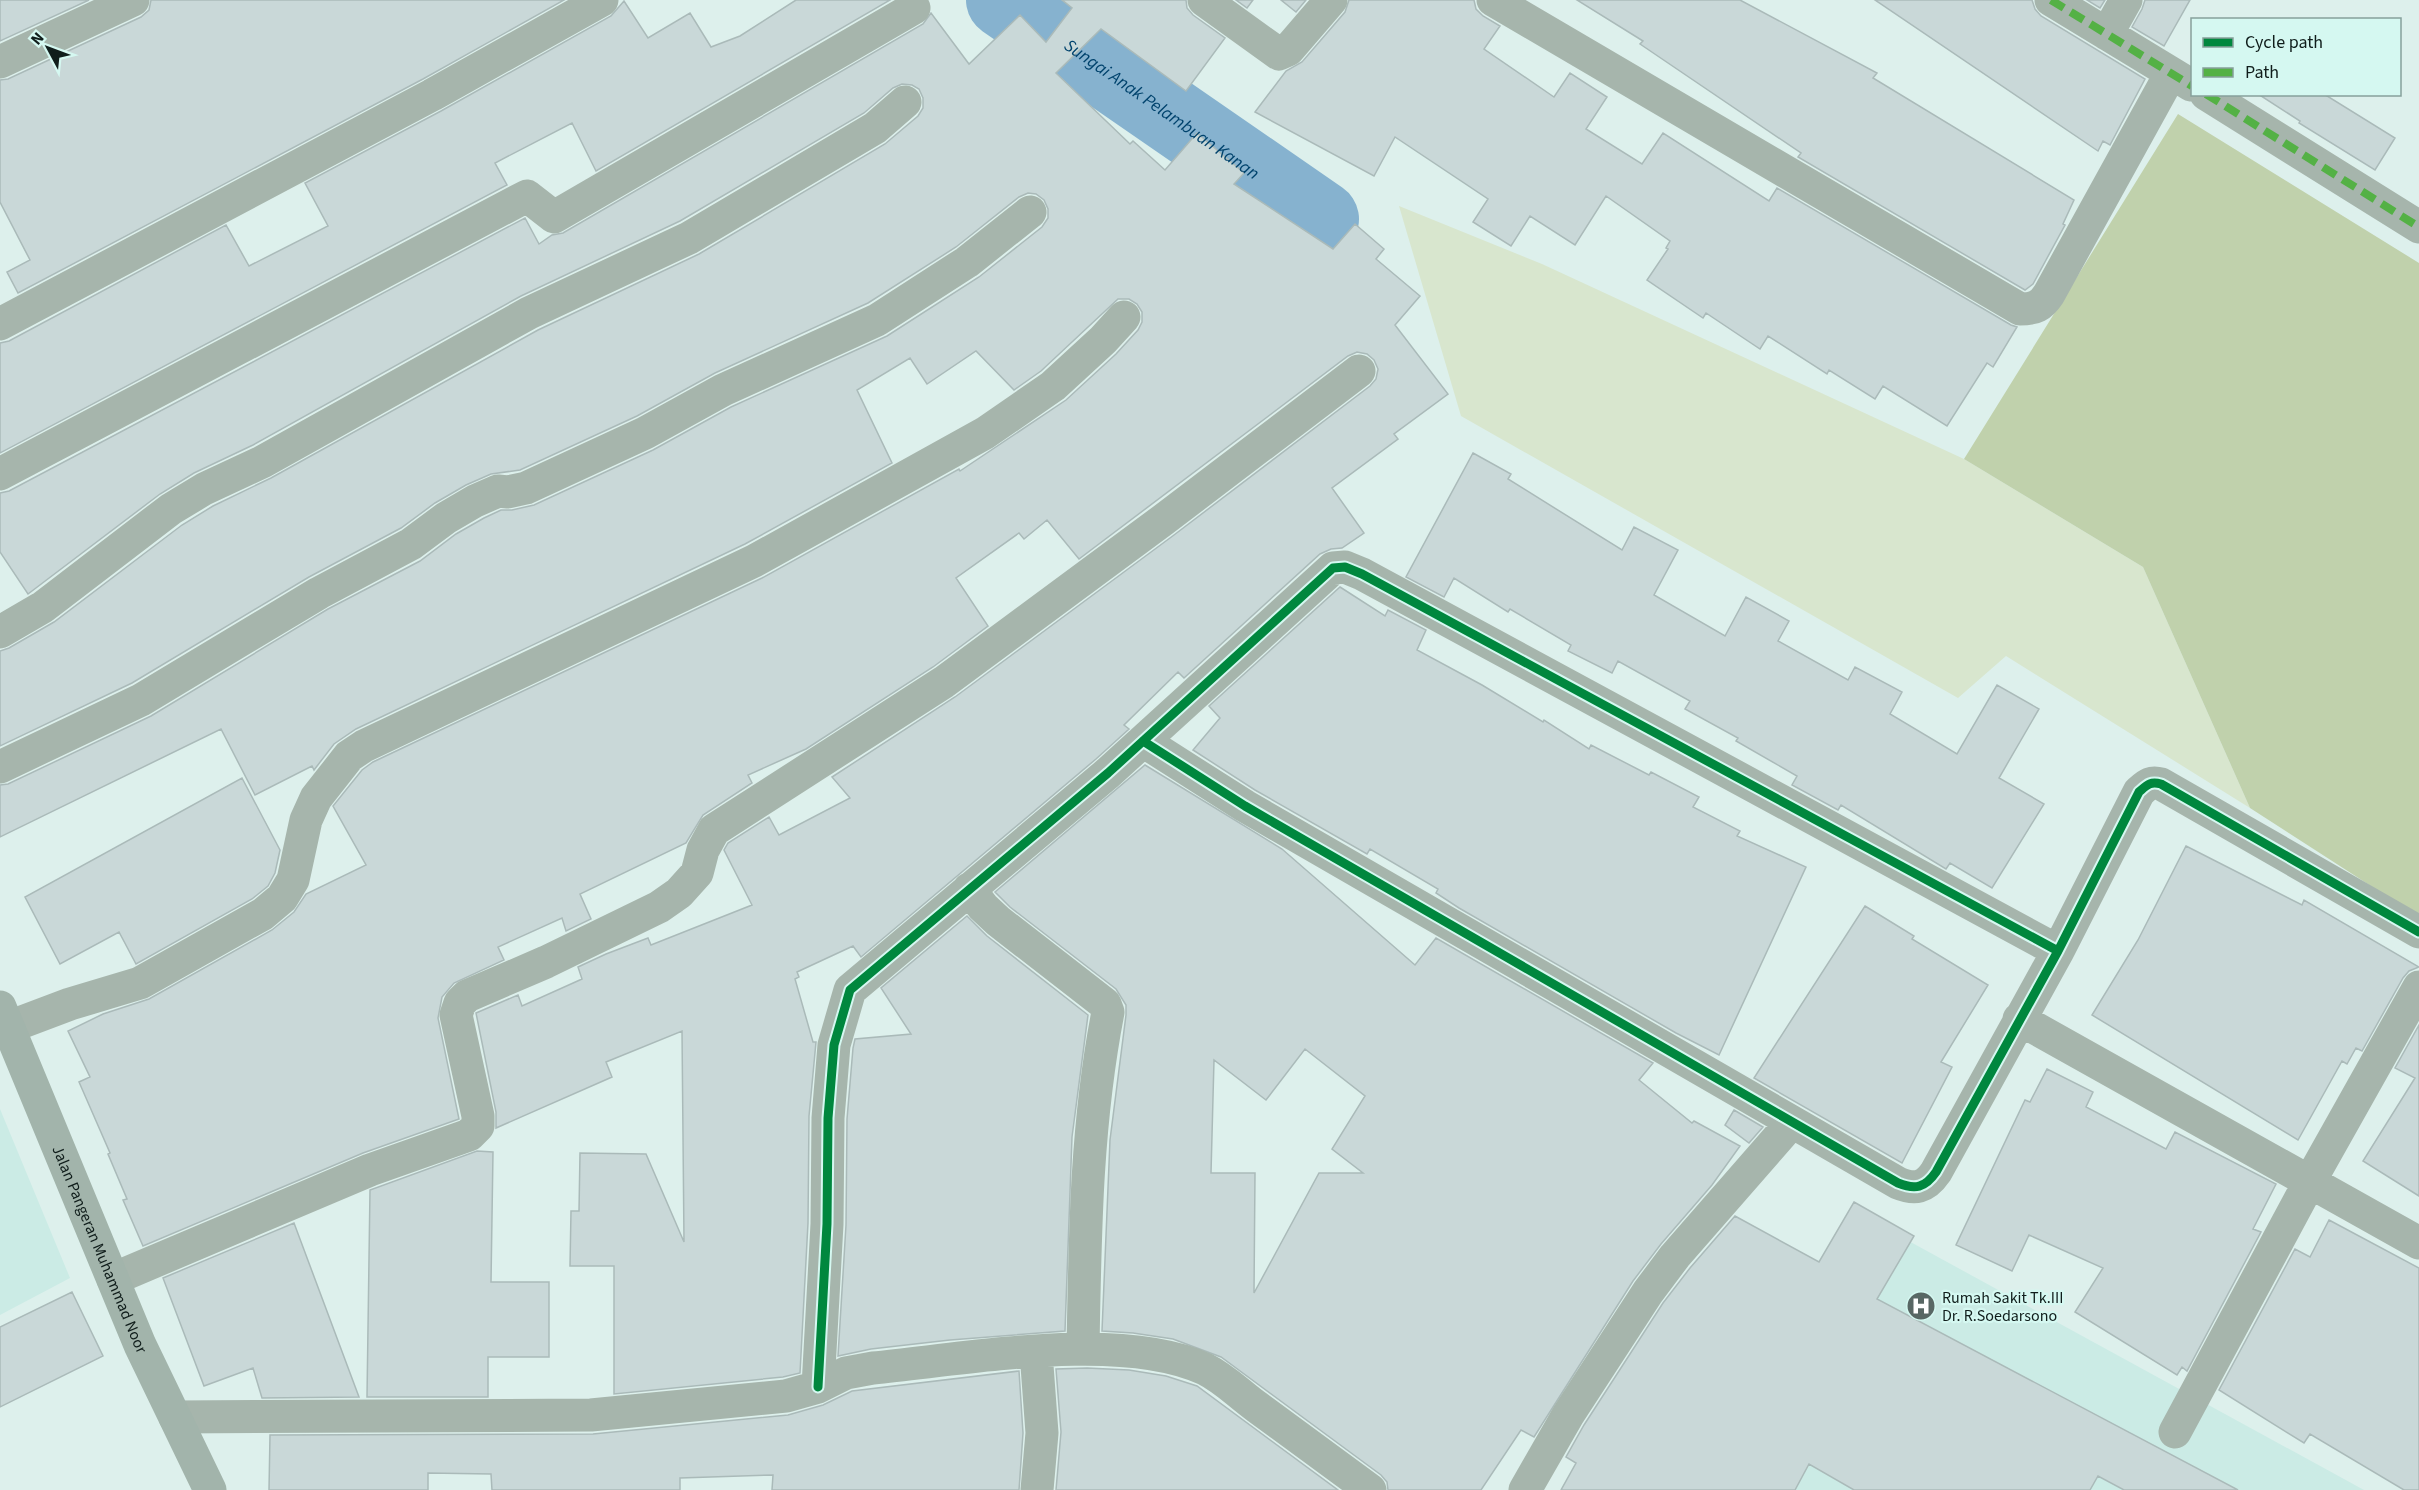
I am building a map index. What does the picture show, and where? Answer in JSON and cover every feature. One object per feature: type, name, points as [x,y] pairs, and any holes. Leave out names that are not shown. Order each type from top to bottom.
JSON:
[{"type":"main road","name":"Jalan Pangeran Muhammad Noor","points":[[5,1017],[140,1345],[210,1490]]},
{"type":"street","points":[[0,62],[133,0]]},
{"type":"street","points":[[0,324],[432,95],[602,0]]},
{"type":"street","points":[[1204,0],[1280,54],[1288,50],[1331,0]]},
{"type":"street","points":[[1493,0],[2020,309],[2034,309],[2043,304],[2182,80],[2051,0]]},
{"type":"street","points":[[2107,34],[2126,0]]},
{"type":"street","points":[[0,474],[527,196],[554,217],[914,8]]},
{"type":"street","points":[[2209,96],[2419,227]]},
{"type":"street","points":[[0,632],[43,607],[171,509],[204,489],[262,462],[529,313],[689,238],[875,128],[905,102]]},
{"type":"street","points":[[0,767],[141,700],[319,593],[411,544],[475,501],[498,491],[508,492],[526,488],[645,433],[723,390],[877,320],[967,262],[1030,212]]},
{"type":"street","points":[[5,1017],[70,1004],[140,983],[264,914],[282,898],[293,880],[306,820],[316,798],[348,756],[364,746],[754,561],[985,433],[1053,386],[1104,340],[1124,316]]},
{"type":"street","points":[[113,1279],[370,1170],[469,1135],[478,1126],[478,1116],[456,1015],[460,1003],[467,996],[546,962],[659,907],[680,893],[697,873],[703,850],[714,830],[944,682],[1359,371]]},
{"type":"street","points":[[818,1387],[827,1224],[828,1118],[834,1045],[850,990],[1143,741],[1333,568],[1346,567],[2058,951]]},
{"type":"street","points":[[1143,741],[1245,806],[1910,1188],[1922,1186],[1936,1172],[2058,951],[2139,792],[2153,782],[2161,784],[2419,932]]},
{"type":"street","points":[[969,889],[998,921],[1105,1004],[1108,1012],[1092,1106],[1086,1188],[1083,1349]]},
{"type":"street","points":[[2175,1432],[2310,1181],[2419,987]]},
{"type":"street","points":[[2019,1018],[2419,1243]]},
{"type":"street","points":[[1525,1490],[1568,1415],[1648,1292],[1675,1256],[1792,1122]]},
{"type":"street","points":[[175,1417],[591,1414],[786,1396],[818,1387],[846,1373],[858,1370],[1083,1349],[1166,1355],[1207,1370],[1222,1378],[1370,1490]]},
{"type":"street","points":[[1036,1352],[1042,1433],[1037,1490]]},
{"type":"shaded area","points":[[1399,206],[1542,264],[1964,459],[2143,567],[2250,808],[2006,656],[1958,698],[1461,416]]},
{"type":"shaded area","points":[[0,1109],[70,1278],[0,1315]]},
{"type":"shaded area","name":"Rumah Sakit Tk.III Dr. R.Soedarsono","points":[[1863,1216],[2364,1490],[1713,1490]]},
{"type":"green space","points":[[2178,114],[2419,263],[2419,917],[2250,808],[2143,567],[1964,459]]},
{"type":"building","points":[[0,0],[89,0],[0,41]]},
{"type":"building","points":[[151,0],[564,0],[423,79],[18,293],[7,272],[30,260],[0,202],[0,80],[8,79],[141,17],[149,10]]},
{"type":"building","points":[[796,0],[890,0],[596,171],[572,123],[495,163],[507,185],[0,453],[0,343],[9,341],[226,225],[249,266],[328,226],[305,183],[441,111],[611,16],[624,1],[648,38],[690,13],[711,47],[740,36]]},
{"type":"building","points":[[1062,0],[1186,0],[1187,8],[1193,15],[1225,38],[1186,91],[1101,29],[1056,73],[1130,144],[1133,141],[1165,170],[1197,133],[1244,173],[1234,184],[1333,249],[1355,224],[1384,249],[1376,259],[1420,296],[1395,325],[1448,394],[1394,434],[1398,439],[1332,488],[1364,533],[1342,548],[1331,549],[1320,554],[1184,678],[1178,672],[1124,725],[1129,729],[1096,759],[861,957],[853,946],[797,972],[799,977],[795,979],[813,1042],[816,1042],[809,1116],[808,1223],[800,1373],[783,1377],[614,1394],[614,1266],[570,1266],[571,1211],[579,1211],[580,1153],[646,1154],[684,1242],[682,1031],[606,1062],[612,1077],[496,1128],[496,1112],[476,1013],[518,995],[522,1006],[582,979],[578,967],[606,954],[648,938],[651,945],[752,905],[724,850],[728,843],[769,817],[779,835],[850,798],[832,777],[955,697],[1370,386],[1376,379],[1378,369],[1374,360],[1367,354],[1357,352],[1348,356],[1079,559],[1047,520],[1024,539],[1019,533],[956,578],[988,626],[933,667],[806,749],[748,775],[752,783],[703,815],[686,843],[580,894],[591,919],[566,931],[562,918],[498,947],[504,960],[454,983],[442,997],[438,1018],[459,1119],[363,1153],[143,1246],[123,1200],[127,1199],[108,1154],[110,1153],[79,1082],[90,1077],[68,1031],[103,1014],[149,999],[272,930],[294,912],[306,894],[366,865],[333,806],[362,770],[373,762],[762,578],[959,469],[960,471],[1066,400],[1116,354],[1138,330],[1142,322],[1142,312],[1137,304],[1129,299],[1118,299],[1041,371],[1014,390],[976,351],[927,384],[910,358],[857,390],[892,463],[745,544],[356,729],[334,744],[314,770],[312,766],[255,795],[221,729],[0,837],[0,785],[8,784],[151,716],[328,609],[420,561],[456,534],[484,518],[501,510],[534,505],[653,450],[731,407],[887,336],[979,277],[1042,227],[1048,218],[1048,209],[1044,200],[1036,194],[1028,193],[1019,197],[956,247],[868,303],[715,373],[637,416],[520,470],[491,474],[466,485],[435,503],[401,528],[309,577],[132,683],[0,746],[0,651],[54,622],[182,525],[213,506],[271,478],[538,330],[699,254],[885,144],[918,116],[923,108],[923,98],[919,89],[912,85],[902,84],[893,88],[864,113],[680,221],[521,296],[253,445],[194,473],[160,494],[28,594],[0,552],[0,493],[9,491],[525,218],[539,244],[552,235],[563,233],[923,24],[931,13],[969,64],[1020,15],[1046,42],[1072,8]]},
{"type":"building","points":[[1236,0],[1253,0],[1247,8]]},
{"type":"building","points":[[1281,0],[1306,0],[1296,12]]},
{"type":"building","points":[[1349,0],[1474,0],[1476,9],[1483,16],[1500,26],[1484,49],[1554,97],[1570,73],[1607,97],[1586,129],[1642,164],[1663,133],[1769,201],[1777,188],[2017,327],[1993,367],[1987,363],[1947,426],[1883,386],[1875,399],[1829,370],[1827,374],[1768,336],[1760,349],[1706,313],[1703,318],[1647,280],[1668,249],[1666,248],[1670,241],[1606,196],[1575,245],[1530,216],[1511,246],[1473,222],[1488,199],[1395,137],[1374,176],[1255,112],[1286,71],[1302,62],[1345,12]]},
{"type":"building","points":[[1577,0],[1740,0],[1877,73],[1873,78],[2074,200],[2063,224],[2065,225],[2033,284],[2025,290],[1798,157],[1801,153],[1640,44],[1643,41]]},
{"type":"building","points":[[1875,0],[2032,0],[2041,16],[2145,79],[2110,145],[2103,141],[2098,151]]},
{"type":"building","points":[[2087,0],[2105,0],[2100,8]]},
{"type":"building","points":[[2145,0],[2190,0],[2164,46],[2132,27]]},
{"type":"building","points":[[2261,96],[2327,96],[2395,138],[2375,170],[2299,123],[2300,121]]},
{"type":"building","points":[[1473,453],[1511,474],[1508,479],[1622,550],[1634,527],[1678,550],[1654,595],[1725,636],[1746,597],[1789,621],[1778,641],[1848,680],[1855,667],[1902,692],[1890,714],[1957,754],[1997,685],[2039,709],[1999,778],[2044,804],[1992,888],[1950,863],[1946,869],[1841,805],[1838,810],[1792,785],[1797,776],[1736,741],[1738,738],[1685,709],[1690,701],[1618,661],[1612,673],[1568,651],[1571,645],[1510,609],[1508,612],[1454,578],[1444,597],[1406,577]]},
{"type":"building","points":[[1340,587],[1385,616],[1388,610],[1426,630],[1417,650],[1482,685],[1543,722],[1544,720],[1589,749],[1591,745],[1649,775],[1651,772],[1699,797],[1693,807],[1740,831],[1737,836],[1806,867],[1719,1055],[1676,1033],[1459,908],[1436,893],[1438,889],[1370,849],[1367,854],[1255,790],[1193,750],[1220,718],[1209,706]]},
{"type":"building","points":[[1145,765],[1282,849],[1415,965],[1436,938],[1653,1063],[1639,1080],[1692,1123],[1694,1121],[1740,1146],[1712,1185],[1661,1244],[1633,1281],[1534,1437],[1521,1430],[1481,1490],[1388,1490],[1387,1482],[1381,1475],[1221,1357],[1173,1339],[1102,1331],[1110,1140],[1126,1005],[1116,989],[1010,907],[995,892]],"holes":[[[1305,1049],[1365,1096],[1332,1149],[1363,1173],[1319,1173],[1254,1293],[1255,1173],[1211,1173],[1214,1060],[1266,1100]]]},
{"type":"building","points":[[242,778],[280,850],[275,873],[268,886],[252,899],[136,964],[119,932],[60,964],[25,897]]},
{"type":"building","points":[[2186,846],[2302,905],[2304,900],[2419,967],[2409,971],[2403,978],[2362,1051],[2356,1048],[2347,1064],[2342,1061],[2298,1140],[2092,1015],[2138,940]]},
{"type":"building","points":[[1865,906],[1914,936],[1912,939],[1988,985],[1941,1062],[1952,1067],[1902,1163],[1754,1078]]},
{"type":"building","points":[[967,916],[987,936],[1088,1015],[1072,1137],[1065,1331],[950,1340],[871,1349],[838,1356],[846,1225],[847,1119],[855,1039],[911,1034],[881,988]]},
{"type":"building","points":[[2419,1025],[2419,1196],[2363,1161],[2415,1078],[2395,1068]]},
{"type":"building","points":[[2047,1069],[2093,1092],[2086,1107],[2166,1149],[2175,1132],[2276,1184],[2253,1229],[2261,1232],[2187,1371],[2182,1367],[2177,1375],[2075,1312],[2103,1268],[2029,1235],[2012,1271],[1956,1245],[2025,1100],[2030,1102]]},
{"type":"building","points":[[1734,1110],[1763,1127],[1749,1143],[1725,1125]]},
{"type":"building","points":[[477,1151],[493,1152],[491,1282],[549,1282],[549,1357],[488,1357],[488,1397],[367,1397],[370,1190]]},
{"type":"building","points":[[1854,1202],[1914,1236],[1877,1299],[2238,1490],[2124,1490],[2098,1476],[2090,1490],[1854,1490],[1809,1464],[1795,1490],[1561,1490],[1576,1463],[1566,1457],[1584,1425],[1663,1303],[1735,1216],[1819,1262]]},
{"type":"building","points":[[2329,1220],[2419,1268],[2419,1490],[2404,1490],[2310,1434],[2304,1443],[2219,1390],[2295,1249],[2310,1257]]},
{"type":"building","points":[[294,1223],[359,1397],[262,1398],[253,1368],[204,1386],[163,1278]]},
{"type":"building","points":[[72,1292],[103,1356],[0,1407],[0,1327]]},
{"type":"building","points":[[1056,1369],[1129,1370],[1166,1376],[1197,1386],[1338,1490],[1056,1490],[1061,1432]]},
{"type":"building","points":[[1019,1371],[1023,1433],[1019,1490],[772,1490],[773,1475],[680,1478],[680,1490],[492,1490],[491,1474],[428,1473],[428,1490],[269,1490],[270,1435],[593,1434],[788,1415],[823,1405],[852,1391]]},
{"type":"waterway","name":"Sungai Anak Pelambuan Kanan","points":[[1004,0],[1321,219]]},
{"type":"marked path","points":[[2051,0],[2191,85]]},
{"type":"marked path","points":[[2209,96],[2419,227]]},
{"type":"cycle path","points":[[818,1387],[827,1224],[828,1118],[834,1045],[850,990],[1108,773],[1333,568],[1345,567],[1362,574],[2058,951]]},
{"type":"cycle path","points":[[1143,741],[1245,806],[1898,1183],[1915,1187],[1924,1184],[1936,1172],[2058,951],[2139,792],[2149,784],[2161,784],[2419,932]]},
{"type":"place","name":"Rumah Sakit Tk.III Dr. R.Soedarsono","points":[[1921,1306]]}]
